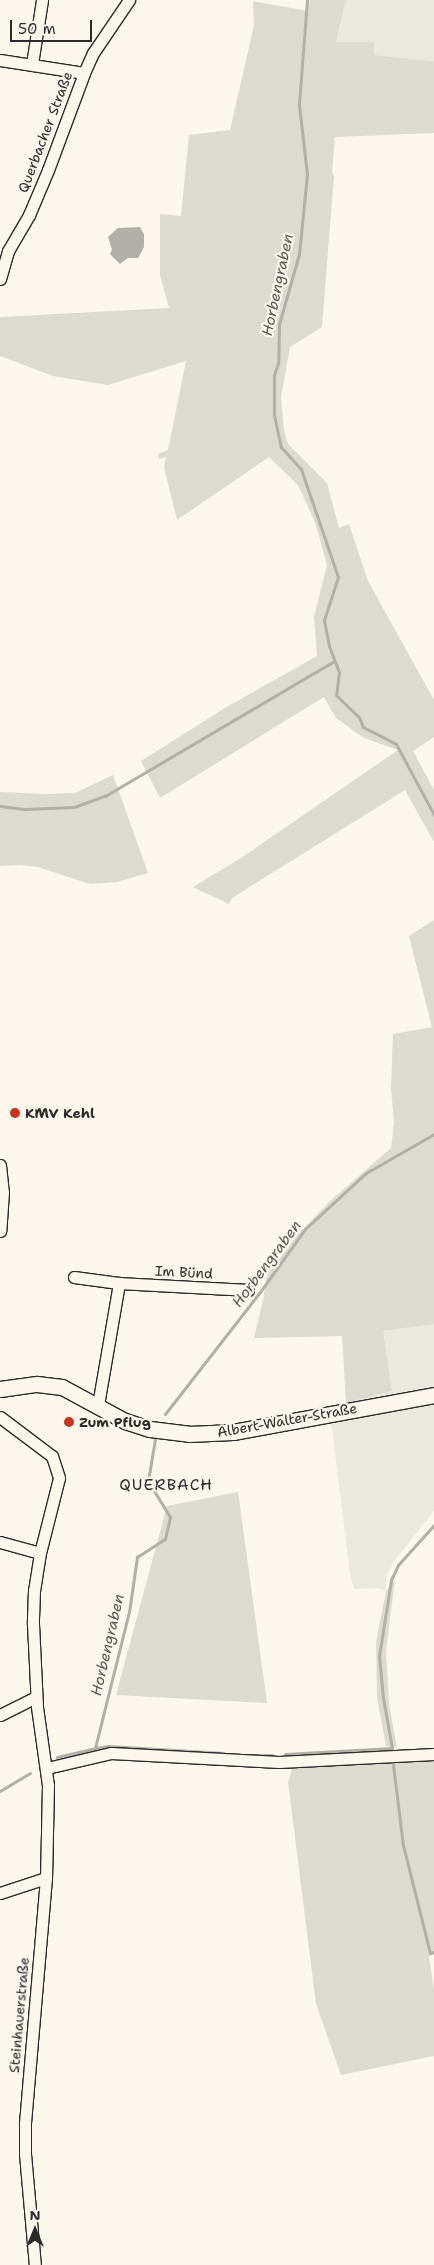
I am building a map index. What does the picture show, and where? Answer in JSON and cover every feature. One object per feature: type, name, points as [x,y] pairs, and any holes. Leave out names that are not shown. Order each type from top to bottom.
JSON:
[{"type":"street","points":[[32,64],[42,0]]},
{"type":"street","name":"Querbacher Straße","points":[[0,279],[8,251],[30,215],[84,72],[93,53],[129,0]]},
{"type":"street","points":[[0,60],[84,72]]},
{"type":"street","points":[[0,1165],[3,1192],[0,1231]]},
{"type":"street","name":"Im Bünd","points":[[74,1277],[119,1283],[248,1290]]},
{"type":"street","points":[[98,1405],[119,1283]]},
{"type":"street","name":"Albert-Walter-Straße","points":[[0,1389],[37,1384],[62,1387],[125,1421],[150,1429],[189,1434],[233,1432],[434,1395]]},
{"type":"street","name":"Steinhauerstraße","points":[[0,1417],[52,1456],[59,1478],[40,1553],[34,1590],[33,1624],[36,1697],[47,1768],[46,1878],[25,2154],[35,2265]]},
{"type":"street","points":[[0,1542],[40,1553]]},
{"type":"street","points":[[0,1714],[36,1697]]},
{"type":"street","points":[[47,1768],[111,1753],[206,1760],[279,1762],[434,1754]]},
{"type":"street","points":[[0,1893],[46,1878]]},
{"type":"shaded area","points":[[310,0],[346,0],[336,42],[374,42],[374,55],[434,61],[434,133],[335,137],[332,172],[334,176],[322,327],[290,347],[281,397],[284,430],[288,444],[327,483],[339,528],[349,524],[368,581],[434,700],[434,737],[413,751],[434,790],[434,842],[405,790],[232,898],[229,904],[193,887],[241,858],[398,750],[364,738],[336,718],[324,697],[160,798],[141,761],[225,708],[317,656],[314,617],[327,565],[315,522],[298,485],[269,457],[177,520],[164,467],[166,457],[159,459],[158,454],[168,450],[186,361],[108,385],[53,376],[0,356],[0,317],[169,308],[160,275],[160,214],[181,216],[189,135],[230,130],[254,25],[253,1],[308,11]]},
{"type":"shaded area","points":[[346,0],[434,0],[434,61],[374,55],[374,42],[336,42]]},
{"type":"shaded area","points":[[140,227],[144,234],[144,247],[138,258],[128,258],[120,264],[110,254],[112,250],[108,237],[118,228]]},
{"type":"shaded area","points":[[113,775],[148,873],[117,882],[90,884],[38,867],[21,865],[0,866],[0,792],[75,793]]},
{"type":"shaded area","points":[[434,920],[434,1324],[383,1331],[392,1391],[346,1403],[342,1336],[254,1338],[267,1275],[297,1235],[329,1202],[391,1148],[394,1123],[391,1089],[393,1034],[432,1027],[409,936]]},
{"type":"shaded area","points":[[434,1324],[434,1511],[395,1560],[386,1576],[386,1591],[378,1588],[354,1589],[350,1574],[331,1421],[346,1403],[392,1391],[382,1331]]},
{"type":"shaded area","points":[[238,1492],[267,1703],[116,1695],[167,1506]]},
{"type":"shaded area","points":[[395,1579],[386,1651],[389,1704],[397,1748],[386,1746],[377,1698],[376,1642],[386,1591]]},
{"type":"shaded area","points":[[434,1758],[434,1954],[429,1956],[434,1991],[434,2056],[341,2075],[316,2004],[288,1782],[293,1766]]},
{"type":"waterway","name":"Horbengraben","points":[[307,0],[299,105],[307,174],[299,254],[279,324],[278,363],[274,375],[274,415],[281,447],[301,469],[338,577],[324,620],[329,646],[339,672],[336,695],[359,717],[363,727],[396,744],[434,815]]},
{"type":"waterway","points":[[0,806],[26,809],[74,807],[105,796],[334,661]]},
{"type":"waterway","name":"Horbengraben","points":[[165,1414],[260,1292],[305,1229],[366,1173],[434,1134]]},
{"type":"waterway","name":"Horbengraben","points":[[57,1757],[95,1748],[129,1612],[137,1557],[165,1539],[170,1517],[148,1481],[155,1439]]},
{"type":"waterway","points":[[285,1754],[392,1748],[383,1698],[379,1656],[391,1580],[398,1565],[434,1525]]},
{"type":"waterway","points":[[95,1748],[109,1746],[224,1753]]},
{"type":"waterway","points":[[242,1755],[272,1755]]},
{"type":"waterway","points":[[393,1765],[403,1845],[430,1953],[434,1952]]},
{"type":"waterway","name":"Horbengraben","points":[[0,1791],[30,1773]]},
{"type":"place","name":"KMV Kehl","points":[[15,1113]]},
{"type":"place","name":"Zum Pflug","points":[[69,1422]]},
{"type":"district","name":"QUERBACH","points":[[166,1485]]}]
